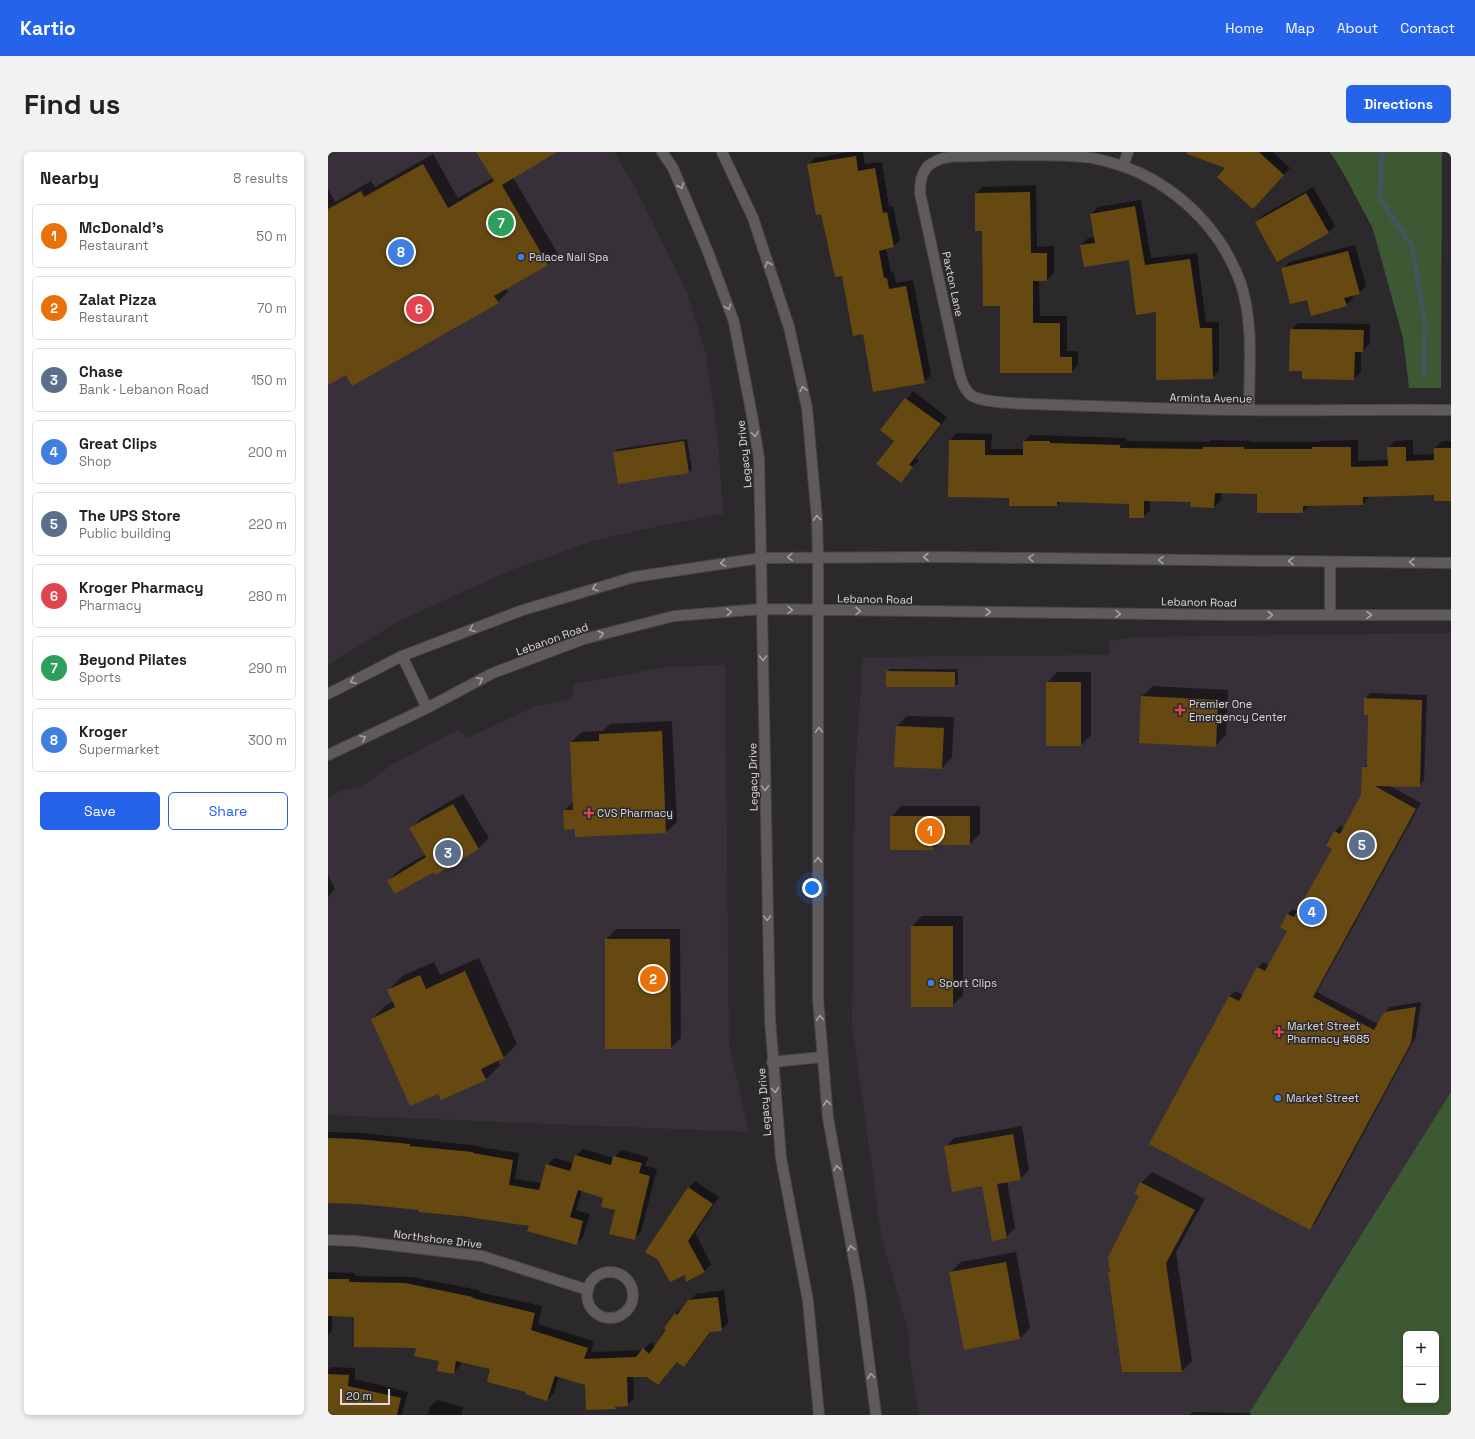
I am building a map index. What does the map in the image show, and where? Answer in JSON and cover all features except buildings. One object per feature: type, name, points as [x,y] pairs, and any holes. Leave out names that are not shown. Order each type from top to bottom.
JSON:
[{"type":"main road","name":"Legacy Drive","points":[[662,152],[673,168],[708,252],[734,322],[759,458],[769,1004],[772,1062],[781,1158],[808,1301],[818,1415]]},
{"type":"main road","points":[[722,152],[753,218],[789,327],[807,408],[817,519],[818,557],[818,999],[828,1118],[860,1294],[876,1415]]},
{"type":"main road","points":[[1128,152],[1123,166],[1157,182],[1187,204],[1206,222],[1230,259],[1240,284],[1249,322],[1249,410]]},
{"type":"main road","name":"Paxton Lane","points":[[971,395],[966,389],[961,378],[956,359],[920,193],[920,180],[922,175],[928,166],[934,162],[954,157],[1006,155],[1073,156],[1096,159],[1123,166]]},
{"type":"main road","name":"Arminta Avenue","points":[[971,395],[978,399],[989,401],[1183,410],[1451,410]]},
{"type":"main road","points":[[328,694],[402,656],[523,610],[634,576],[761,558],[818,557],[1451,563]]},
{"type":"main road","points":[[1330,562],[1330,615]]},
{"type":"main road","name":"Lebanon Road","points":[[328,755],[427,708],[493,673],[584,639],[674,616],[762,609],[818,611],[1451,615]]},
{"type":"main road","points":[[402,656],[427,708]]},
{"type":"main road","points":[[772,1062],[822,1056]]},
{"type":"main road","name":"Northshore Drive","points":[[328,1240],[356,1241],[482,1256],[588,1290]]},
{"type":"main road","points":[[606,1272],[615,1272],[623,1276],[629,1282],[633,1291],[633,1300],[629,1308],[623,1314],[615,1317],[606,1317],[597,1314],[591,1308],[588,1299],[588,1290],[591,1282],[598,1276],[606,1272]]},
{"type":"shaded area","points":[[328,152],[614,152],[636,189],[687,292],[706,355],[718,438],[723,514],[673,523],[592,541],[502,574],[397,622],[328,665]]},
{"type":"shaded area","points":[[1451,633],[1451,1092],[1248,1415],[919,1415],[911,1368],[908,1329],[882,1239],[852,1026],[855,773],[863,657],[1110,655],[1109,641],[1136,637]]},
{"type":"shaded area","points":[[725,665],[729,1046],[749,1132],[328,1115],[328,798],[340,791],[362,786],[393,764],[458,730],[467,738],[536,706],[572,699],[574,684],[667,667]]},
{"type":"green space","points":[[1329,152],[1442,152],[1441,388],[1409,388],[1403,338],[1373,229],[1345,176]]},
{"type":"green space","points":[[1451,1092],[1451,1415],[1248,1415]]},
{"type":"waterway","points":[[1382,152],[1380,199],[1412,246],[1425,324],[1424,377]]},
{"type":"place","name":"Beyond Pilates","points":[[501,223]]},
{"type":"place","name":"Kroger","points":[[401,252]]},
{"type":"place","name":"Palace Nail Spa","points":[[521,257]]},
{"type":"place","name":"Kroger Pharmacy","points":[[419,309]]},
{"type":"place","name":"Premier One Emergency Center","points":[[1180,710]]},
{"type":"place","name":"CVS Pharmacy","points":[[589,813]]},
{"type":"place","name":"McDonald's","points":[[930,831]]},
{"type":"place","name":"The UPS Store","points":[[1362,845]]},
{"type":"place","name":"Chase","points":[[448,853]]},
{"type":"place","name":"Great Clips","points":[[1312,912]]},
{"type":"place","name":"Zalat Pizza","points":[[653,979]]},
{"type":"place","name":"Sport Clips","points":[[931,983]]},
{"type":"place","name":"Market Street Pharmacy #685","points":[[1279,1032]]},
{"type":"place","name":"Market Street","points":[[1278,1098]]}]
